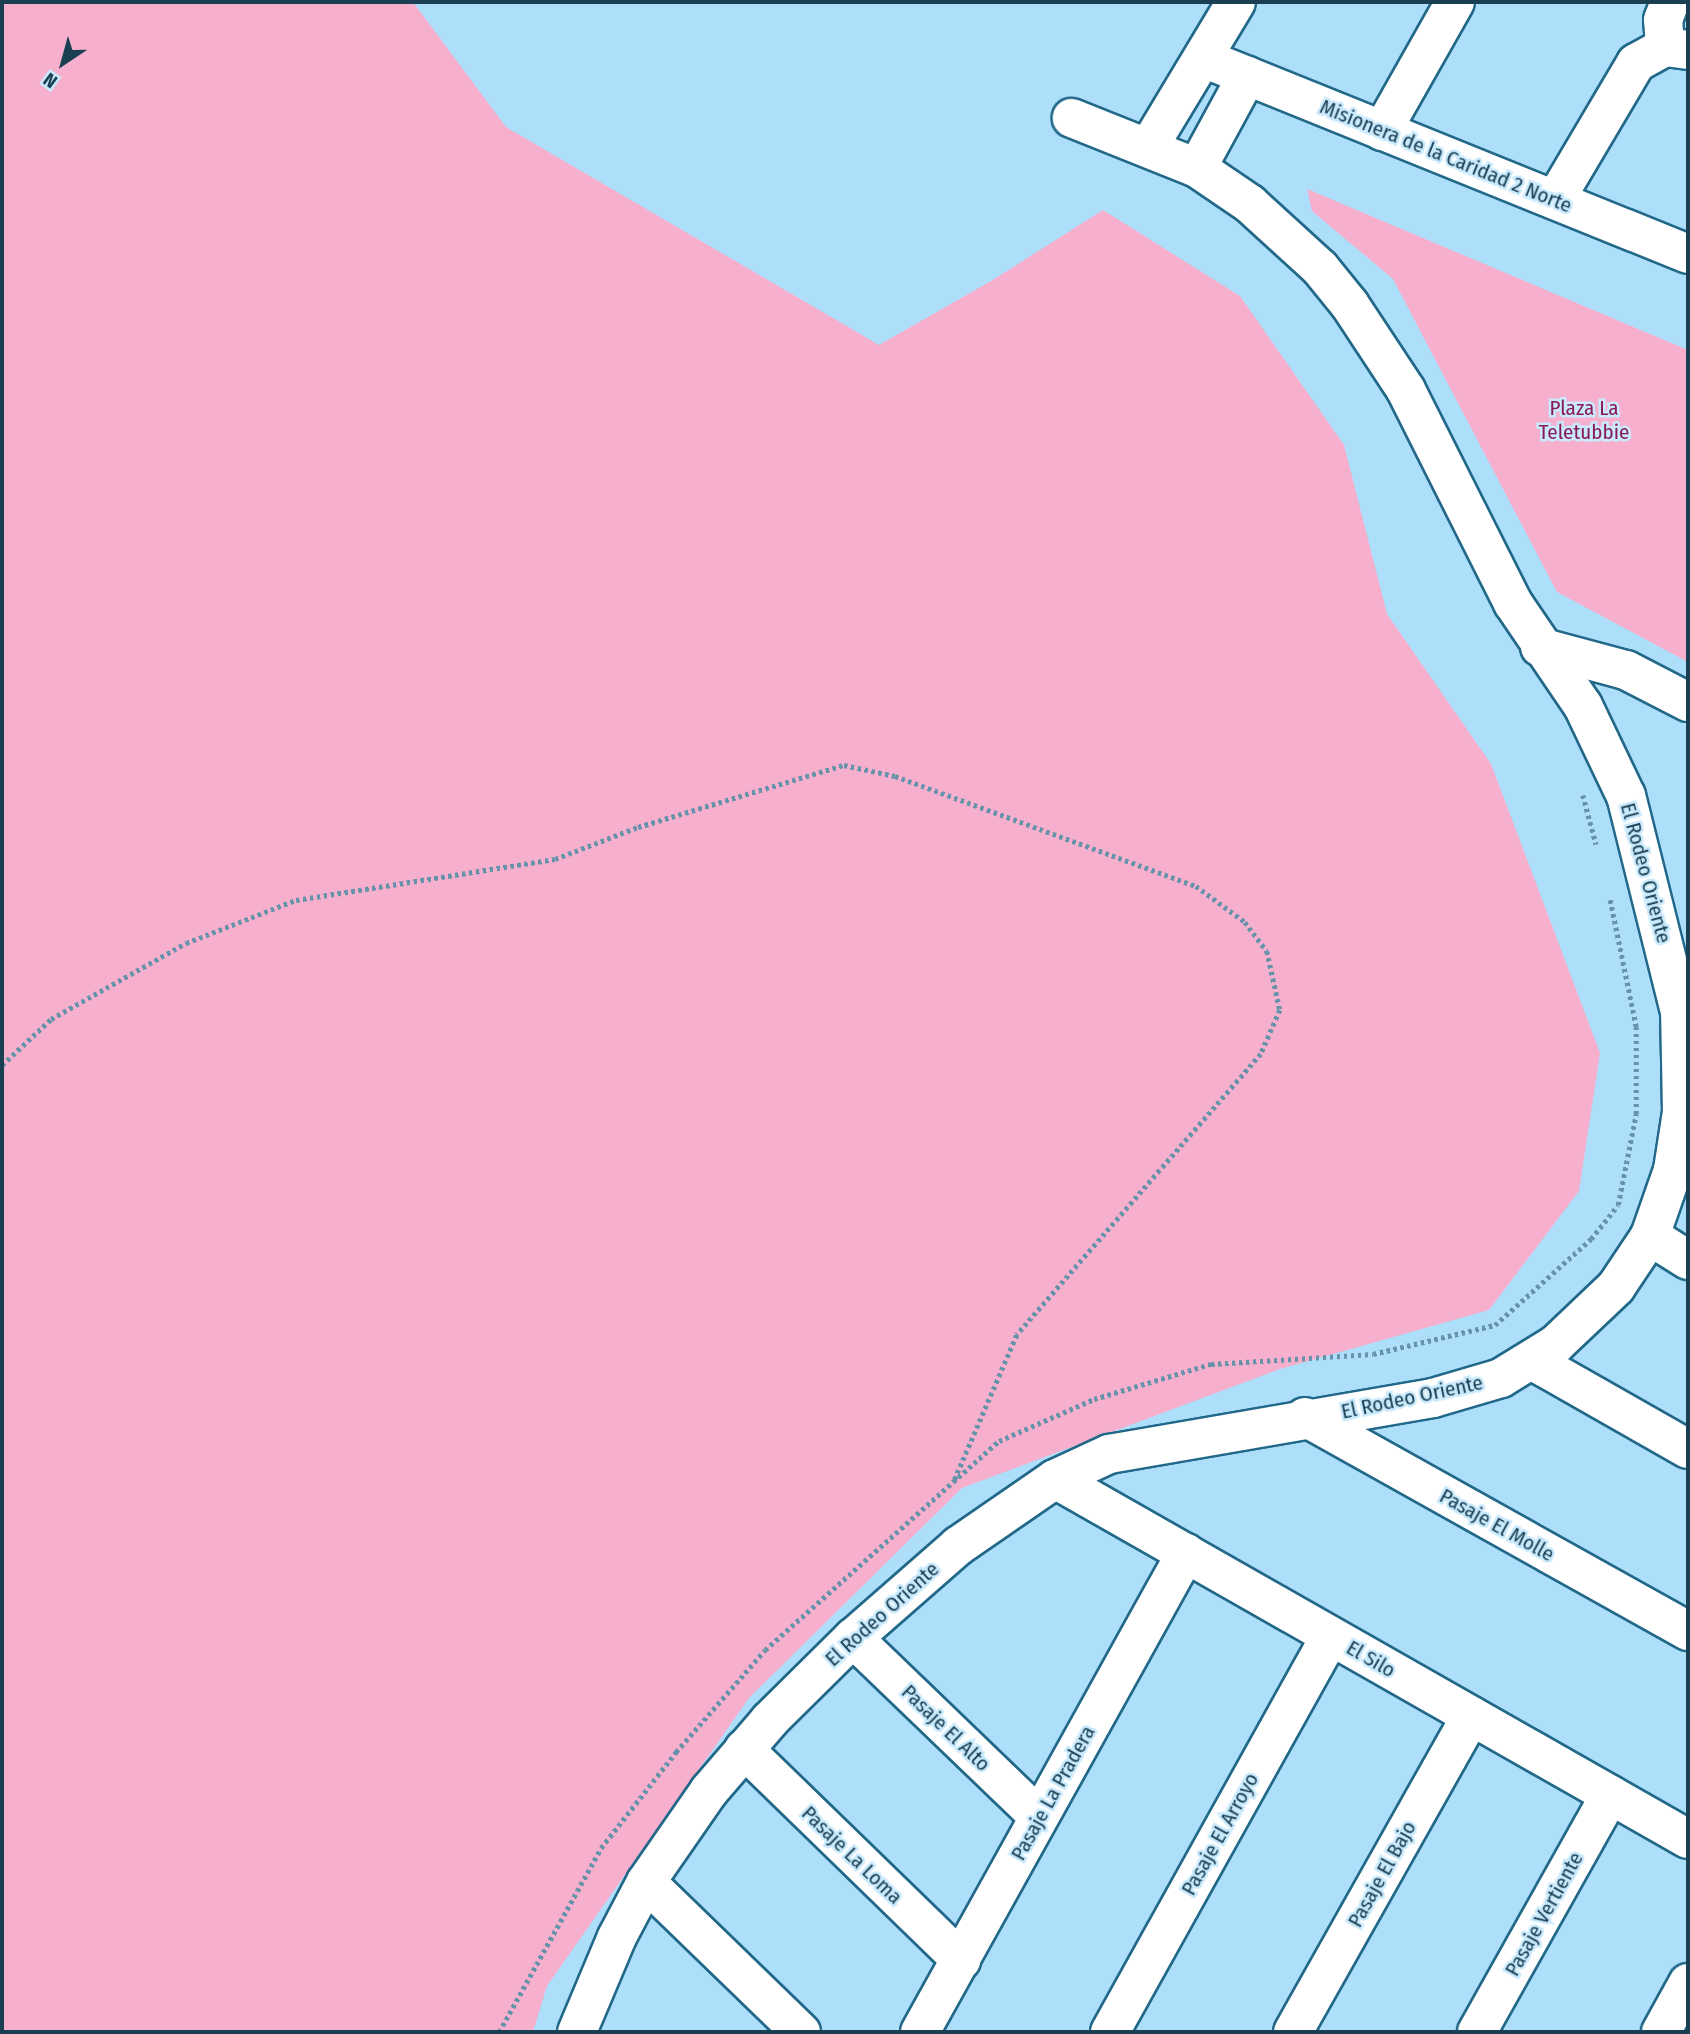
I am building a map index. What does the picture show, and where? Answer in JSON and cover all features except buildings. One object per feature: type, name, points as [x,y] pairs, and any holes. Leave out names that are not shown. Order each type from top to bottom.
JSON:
[{"type":"street","points":[[1148,148],[1236,2]]},
{"type":"street","points":[[1382,131],[1455,2]]},
{"type":"street","points":[[1555,200],[1636,63],[1676,48],[1663,20],[1670,2]]},
{"type":"street","name":"Misionera de la Caridad 2 Norte","points":[[1203,58],[1688,254]]},
{"type":"street","points":[[1197,168],[1247,76]]},
{"type":"street","name":"El Rodeo Oriente","points":[[577,2032],[617,1937],[646,1882],[744,1749],[853,1638],[958,1546],[1055,1479],[1081,1465],[1139,1446],[1467,1390],[1533,1361],[1577,1326],[1616,1287],[1650,1236],[1663,1204],[1679,1136],[1685,1043],[1676,984],[1641,848],[1601,738],[1540,647],[1497,572],[1406,390],[1350,305],[1287,235],[1197,168],[1072,118]]},
{"type":"street","points":[[1540,647],[1626,670],[1688,702]]},
{"type":"street","points":[[1650,1236],[1688,1260]]},
{"type":"street","points":[[1533,1361],[1688,1449]]},
{"type":"street","name":"Pasaje El Molle","points":[[1305,1417],[1688,1632]]},
{"type":"street","name":"El Silo","points":[[1055,1479],[1688,1839]]},
{"type":"street","name":"Pasaje La Pradera","points":[[920,2032],[1186,1553]]},
{"type":"street","name":"Pasaje El Arroyo","points":[[1110,2032],[1330,1636]]},
{"type":"street","name":"Pasaje El Alto","points":[[853,1638],[1039,1818]]},
{"type":"street","name":"Pasaje El Bajo","points":[[1293,2032],[1471,1716]]},
{"type":"street","name":"Pasaje La Loma","points":[[744,1749],[961,1960]]},
{"type":"street","name":"Pasaje Vertiente","points":[[1477,2032],[1610,1796]]},
{"type":"street","points":[[646,1882],[801,2032]]},
{"type":"street","points":[[1661,2032],[1688,1983]]},
{"type":"path","points":[[1598,850],[1582,800],[1601,738]]},
{"type":"path","points":[[2,1065],[51,1019],[186,943],[296,900],[555,859],[638,827],[844,765],[895,776],[1196,886],[1245,922],[1267,951],[1280,1010],[1261,1054],[1017,1335],[954,1481]]},
{"type":"path","points":[[499,2032],[601,1848],[676,1752],[765,1650],[999,1441],[1094,1399],[1211,1364],[1373,1354],[1494,1325],[1581,1247],[1618,1205],[1636,1114],[1636,1027],[1608,887]]},
{"type":"green space","points":[[2,2],[413,2],[506,127],[879,345],[991,281],[1103,210],[1240,296],[1344,445],[1387,614],[1491,764],[1600,1053],[1579,1191],[1489,1310],[1280,1369],[962,1488],[749,1698],[547,1986],[533,2032],[2,2032]]},
{"type":"green space","name":"Plaza La Teletubbie","points":[[1307,189],[1688,350],[1688,662],[1557,592],[1393,279],[1312,211]]}]
